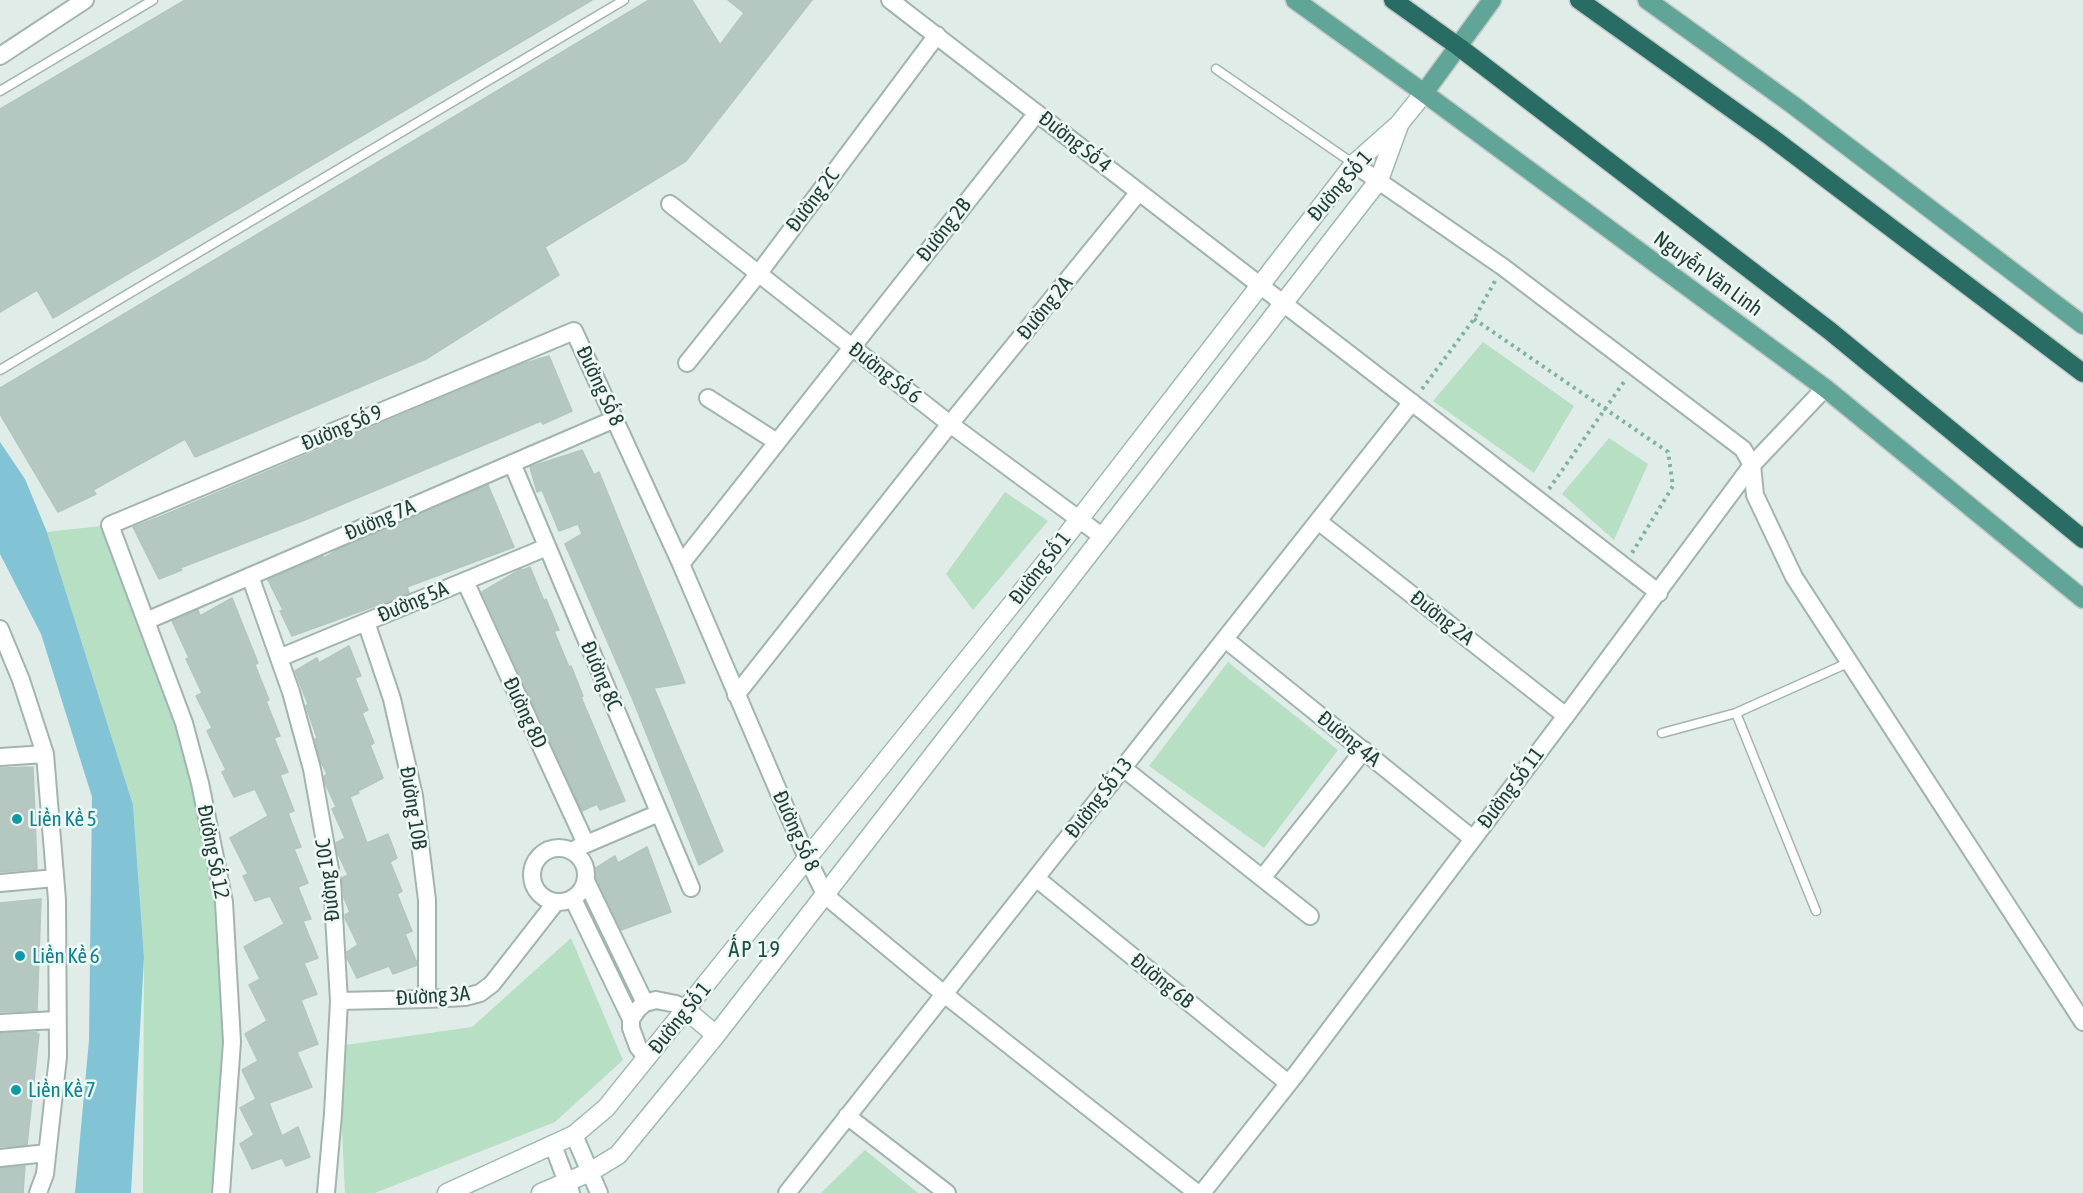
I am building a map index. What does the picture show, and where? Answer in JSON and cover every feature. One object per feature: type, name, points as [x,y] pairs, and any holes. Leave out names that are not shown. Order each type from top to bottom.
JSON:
[{"type":"highway","name":"Nguyễn Văn Linh","points":[[1393,0],[1459,47],[1863,357],[2083,539]]},
{"type":"highway","points":[[1579,0],[1771,137],[2083,373]]},
{"type":"main road","name":"Nguyễn Văn Linh","points":[[1295,0],[1825,388],[2083,599]]},
{"type":"main road","points":[[1424,93],[1492,0]]},
{"type":"main road","points":[[1647,0],[1793,105],[2083,325]]},
{"type":"street","points":[[0,56],[85,0]]},
{"type":"street","name":"Đường Số 4","points":[[890,0],[1659,593]]},
{"type":"street","name":"Đường 2C","points":[[687,363],[759,273],[937,35]]},
{"type":"street","points":[[1399,124],[1424,93]]},
{"type":"street","name":"Đường 2B","points":[[681,564],[1037,113]]},
{"type":"street","name":"Đường Số 1","points":[[447,1193],[574,1135],[606,1108],[1079,518],[1354,164],[1399,124]]},
{"type":"street","name":"Đường Số 1","points":[[541,1193],[569,1187],[618,1155],[716,1035],[1379,180],[1399,124]]},
{"type":"street","points":[[1354,164],[1503,267],[1743,449],[1752,465],[1755,495],[1794,577],[2083,1022]]},
{"type":"street","name":"Đường 2A","points":[[736,695],[950,424],[1139,192]]},
{"type":"street","name":"Đường Số 6","points":[[670,204],[950,424],[1103,537]]},
{"type":"street","name":"Đường Số 8","points":[[574,331],[681,564],[807,858],[826,896],[944,994],[1197,1193]]},
{"type":"street","name":"Đường Số 9","points":[[111,525],[574,331]]},
{"type":"street","name":"Đường Số 11","points":[[1202,1193],[1659,593],[1752,465],[1825,388]]},
{"type":"street","points":[[708,398],[777,442]]},
{"type":"street","name":"Đường Số 13","points":[[787,1193],[1412,402]]},
{"type":"street","name":"Đường 7A","points":[[146,621],[615,419]]},
{"type":"street","name":"Đường 8C","points":[[512,463],[691,888]]},
{"type":"street","name":"Đường 2A","points":[[1318,521],[1566,716]]},
{"type":"street","name":"Đường Số 12","points":[[111,525],[184,723],[200,783],[224,902],[232,1042],[220,1193]]},
{"type":"street","name":"Đường 5A","points":[[279,658],[547,547]]},
{"type":"street","name":"Đường 10C","points":[[250,576],[291,692],[314,781],[332,881],[339,1000],[326,1193]]},
{"type":"street","name":"Đường 8D","points":[[465,581],[578,848]]},
{"type":"street","name":"Đường 10B","points":[[366,622],[392,699],[414,796],[427,900],[427,999]]},
{"type":"street","points":[[0,629],[21,680],[45,754],[57,900],[58,1057],[45,1174],[38,1193]]},
{"type":"street","name":"Đường 4A","points":[[1225,639],[1473,839]]},
{"type":"street","points":[[1263,877],[1364,750]]},
{"type":"street","points":[[0,757],[45,754]]},
{"type":"street","points":[[1123,768],[1310,916]]},
{"type":"street","points":[[586,880],[579,894],[564,901],[547,900],[534,886],[533,867],[544,852],[553,848],[578,848],[659,813]]},
{"type":"street","points":[[578,848],[584,863],[586,880],[645,1003]]},
{"type":"street","points":[[0,883],[55,878]]},
{"type":"street","name":"Đường 6B","points":[[1036,878],[1288,1083]]},
{"type":"street","points":[[564,901],[631,1019],[634,1038],[647,1058]]},
{"type":"street","name":"Đường 3A","points":[[339,1000],[427,999],[465,997],[480,993],[492,984],[564,901]]},
{"type":"street","points":[[631,1019],[645,1003],[666,1000],[686,1010],[716,1035]]},
{"type":"street","points":[[0,1023],[57,1020]]},
{"type":"street","points":[[847,1116],[947,1193]]},
{"type":"street","points":[[574,1135],[599,1193]]},
{"type":"street","points":[[553,1145],[569,1187]]},
{"type":"street","points":[[0,1158],[47,1153]]},
{"type":"lane","points":[[0,91],[153,0]]},
{"type":"lane","points":[[0,370],[624,0]]},
{"type":"lane","points":[[1216,69],[1354,164]]},
{"type":"lane","points":[[1662,733],[1736,713],[1850,662]]},
{"type":"lane","points":[[1736,713],[1816,911]]},
{"type":"path","points":[[1412,402],[1474,319],[1503,267]]},
{"type":"path","points":[[1474,319],[1668,452],[1673,486],[1624,566]]},
{"type":"path","points":[[1540,501],[1635,366]]},
{"type":"green space","points":[[1483,342],[1574,406],[1534,473],[1433,401]]},
{"type":"green space","points":[[1609,438],[1648,464],[1614,540],[1562,494]]},
{"type":"green space","points":[[1005,492],[1048,521],[973,610],[946,574]]},
{"type":"green space","points":[[110,525],[184,722],[224,902],[232,1042],[221,1193],[143,1193],[144,957],[133,805],[47,532]]},
{"type":"green space","points":[[1228,662],[1338,750],[1264,848],[1149,766]]},
{"type":"green space","points":[[571,938],[623,1060],[555,1122],[375,1193],[345,1193],[338,1046],[472,1027]]},
{"type":"green space","points":[[865,1150],[918,1193],[821,1193]]},
{"type":"water","points":[[0,442],[25,479],[47,532],[133,805],[144,957],[131,1193],[75,1193],[89,1040],[92,797],[41,634],[0,554]]},
{"type":"building","points":[[185,0],[592,0],[53,318],[37,290],[0,312],[0,109]]},
{"type":"building","points":[[649,0],[692,0],[720,45],[744,13],[728,0],[812,0],[686,161],[545,247],[559,275],[426,359],[195,457],[185,439],[93,490],[96,494],[58,512],[0,414],[0,388]]},
{"type":"building","points":[[549,356],[572,411],[543,424],[541,421],[307,519],[180,568],[182,570],[159,579],[133,527],[522,364]]},
{"type":"building","points":[[582,450],[594,475],[599,472],[685,683],[654,688],[723,851],[699,865],[633,700],[565,544],[582,534],[578,524],[559,531],[542,490],[537,492],[530,467]]},
{"type":"building","points":[[488,485],[514,547],[407,587],[409,593],[400,597],[292,636],[280,611],[283,610],[268,580],[323,556],[324,558],[339,549]]},
{"type":"building","points":[[530,567],[559,630],[554,631],[569,667],[571,666],[583,696],[581,697],[625,801],[600,810],[597,804],[582,811],[482,592],[521,569]]},
{"type":"building","points":[[232,598],[258,663],[255,665],[280,736],[274,738],[288,772],[280,775],[294,811],[288,813],[301,847],[294,849],[308,883],[298,887],[311,919],[303,921],[318,958],[304,963],[317,994],[301,1000],[318,1044],[297,1052],[312,1087],[269,1103],[282,1136],[298,1127],[310,1157],[286,1166],[282,1158],[252,1169],[240,1144],[254,1135],[240,1108],[256,1099],[242,1070],[258,1061],[245,1034],[267,1021],[249,985],[260,979],[244,947],[284,924],[270,896],[255,901],[243,876],[248,874],[230,838],[268,816],[255,789],[234,797],[222,772],[226,770],[207,731],[212,728],[196,696],[202,693],[172,621],[198,610],[200,616]]},
{"type":"building","points":[[349,646],[361,676],[355,678],[368,710],[362,713],[374,743],[370,745],[383,778],[350,797],[367,843],[388,834],[397,858],[390,862],[402,891],[397,894],[412,931],[405,934],[417,963],[417,965],[393,974],[389,966],[357,978],[347,958],[347,952],[358,945],[345,918],[345,915],[350,912],[344,898],[342,878],[348,875],[337,852],[336,843],[345,838],[332,809],[336,807],[325,783],[324,776],[327,774],[320,760],[315,739],[317,738],[306,706],[308,704],[295,671],[317,658],[319,663]]},
{"type":"building","name":"Liền Kề 5","points":[[33,767],[37,869],[0,872],[0,768]]},
{"type":"building","points":[[647,847],[671,912],[621,930],[591,871],[615,856],[618,863]]},
{"type":"building","name":"Liền Kề 6","points":[[41,899],[37,1011],[0,1012],[0,903]]},
{"type":"building","name":"Liền Kề 7","points":[[37,1032],[36,1034],[39,1034],[27,1145],[0,1147],[0,1033]]},
{"type":"building","points":[[25,1166],[23,1193],[0,1193],[0,1168]]},
{"type":"place","name":"Liền Kề 5","points":[[17,819]]},
{"type":"place","name":"Liền Kề 6","points":[[20,956]]},
{"type":"place","name":"Liền Kề 7","points":[[16,1090]]},
{"type":"district","name":"ẤP 19","points":[[755,950]]}]
